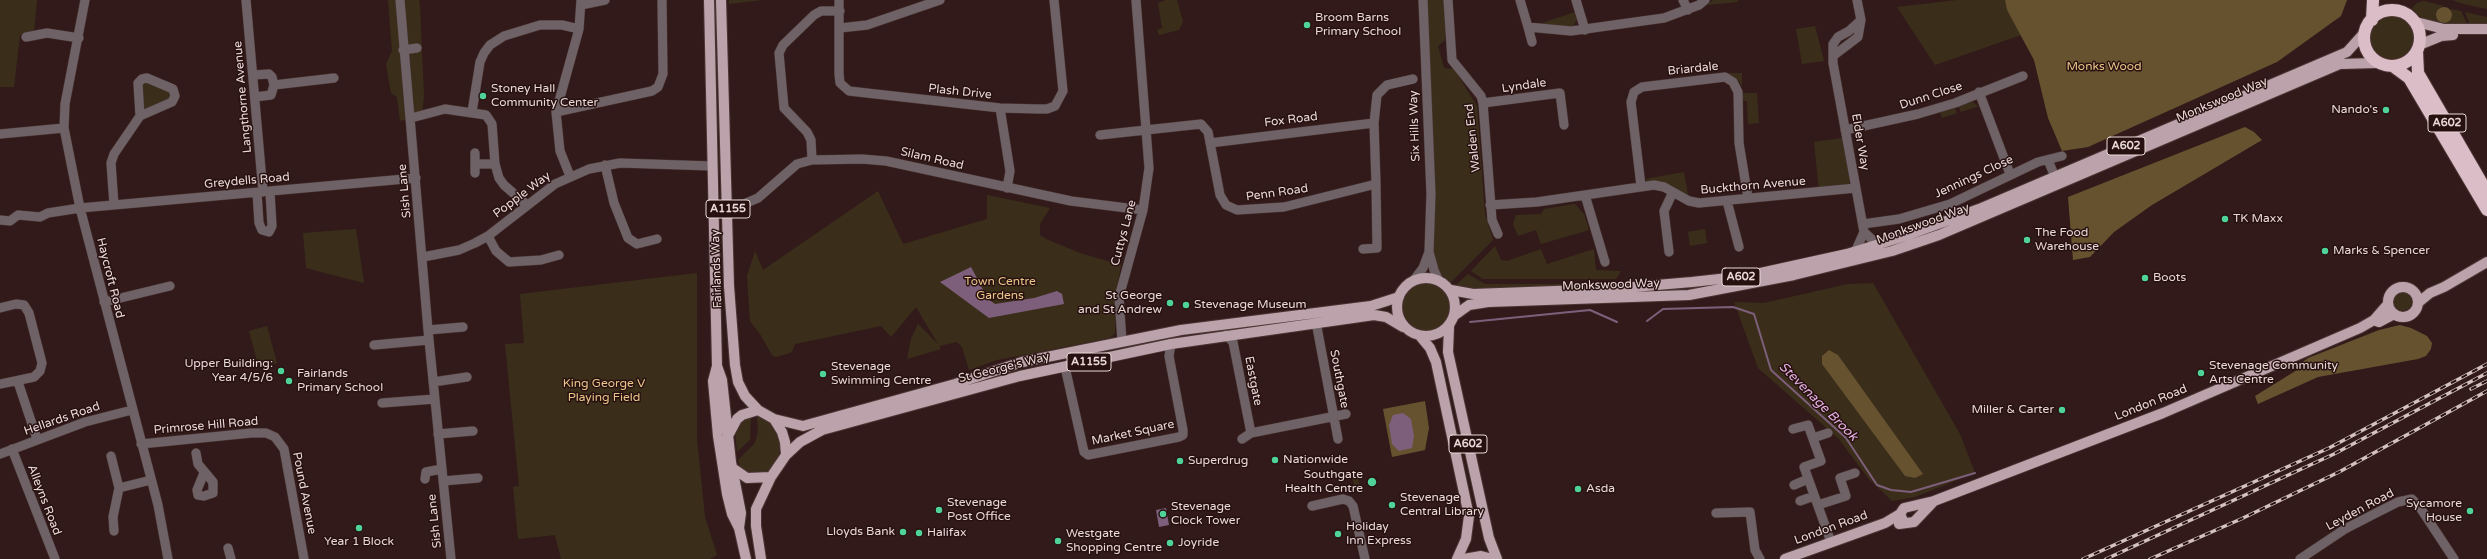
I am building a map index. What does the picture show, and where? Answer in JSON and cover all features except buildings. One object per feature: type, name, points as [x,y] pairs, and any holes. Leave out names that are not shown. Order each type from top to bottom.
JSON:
[{"type":"highway","points":[[2372,20],[2373,0]]},
{"type":"highway","points":[[2397,0],[2402,11],[2416,22],[2420,33],[2418,48],[2411,58],[2394,67],[2377,63],[2368,50],[2365,32],[2372,20],[2380,13],[2387,10],[2402,11]]},
{"type":"highway","name":"A602","points":[[2418,48],[2418,73],[2487,192]]},
{"type":"highway","name":"A602","points":[[2394,67],[2409,78],[2487,210]]},
{"type":"main road","name":"Fairlands Way","points":[[709,0],[717,366],[713,381],[720,455],[732,514],[739,528],[746,559]]},
{"type":"main road","name":"Fairlands Way","points":[[721,0],[730,286],[735,365],[738,382],[745,396],[758,410],[774,419]]},
{"type":"main road","points":[[2416,22],[2444,29],[2487,29]]},
{"type":"main road","name":"Monkswood Way","points":[[1451,290],[1473,294],[1603,289],[1706,281],[1793,267],[1855,252],[1951,220],[2347,52],[2365,32]]},
{"type":"main road","points":[[2418,48],[2441,36],[2487,36]]},
{"type":"main road","name":"Monkswood Way","points":[[1454,315],[1469,305],[1488,302],[1690,295],[1794,275],[1892,250],[1938,235],[2340,64],[2377,63]]},
{"type":"main road","points":[[2419,302],[2430,293],[2444,288],[2487,262]]},
{"type":"main road","points":[[1403,327],[1398,313],[1399,297],[1413,281],[1430,278],[1440,281]]},
{"type":"main road","name":"A602","points":[[1440,281],[1451,290],[1455,300],[1454,315],[1449,327],[1448,352],[1488,538],[1497,559]]},
{"type":"main road","points":[[2413,290],[2419,302],[2418,308],[2410,315],[2401,317],[2394,314],[2388,304],[2389,296],[2396,288],[2404,286],[2413,290],[2430,293]]},
{"type":"main road","name":"St George's Way","points":[[774,419],[796,426],[811,424],[948,386],[1022,362],[1204,326],[1378,305],[1399,297]]},
{"type":"main road","name":"London Road","points":[[1902,519],[1904,508],[1934,501],[2163,413],[2360,328],[2374,320],[2388,304]]},
{"type":"main road","name":"London Road","points":[[2374,320],[2379,322],[2394,314]]},
{"type":"main road","name":"St George's Way","points":[[786,455],[800,442],[822,430],[982,386],[1171,344],[1316,322],[1374,315],[1386,317],[1403,327]]},
{"type":"main road","name":"A602","points":[[1403,327],[1420,336],[1430,348],[1436,362],[1469,516],[1466,539],[1457,559]]},
{"type":"main road","points":[[1420,336],[1434,335],[1449,327]]},
{"type":"main road","name":"Fairlands Way","points":[[717,366],[722,380],[728,436],[741,513],[739,528]]},
{"type":"main road","points":[[728,436],[737,419],[742,415],[758,410]]},
{"type":"main road","points":[[774,419],[782,432],[786,455]]},
{"type":"main road","name":"A1155","points":[[761,559],[756,526],[756,509],[771,477],[786,455]]},
{"type":"main road","points":[[734,469],[748,478],[771,477]]},
{"type":"main road","name":"London Road","points":[[1785,559],[1885,523],[1902,519],[1912,524],[1934,501]]},
{"type":"main road","points":[[1914,506],[1918,517]]},
{"type":"main road","points":[[1464,559],[1481,556],[1494,559]]},
{"type":"street","name":"Haycroft Road","points":[[86,0],[64,104],[64,128],[80,208],[151,480],[168,559]]},
{"type":"street","name":"Langthorne Avenue","points":[[246,0],[263,192]]},
{"type":"street","name":"Sish Lane","points":[[400,0],[403,50],[411,118],[428,330],[452,559]]},
{"type":"street","points":[[570,176],[560,151],[556,112],[579,29],[581,3],[604,0]]},
{"type":"street","points":[[556,112],[652,91],[658,87],[663,74],[662,0]]},
{"type":"street","name":"Plash Drive","points":[[839,0],[839,74],[840,83],[849,91],[1000,108],[1047,109],[1059,100],[1063,91],[1054,0]]},
{"type":"street","points":[[840,28],[867,25],[940,0]]},
{"type":"street","name":"Cuttys Lane","points":[[1122,342],[1119,297],[1143,210],[1149,168],[1136,0]]},
{"type":"street","name":"Six Hills Way","points":[[1413,281],[1423,268],[1428,252],[1431,194],[1423,0]]},
{"type":"street","name":"Walden End","points":[[1448,0],[1452,60],[1481,96],[1483,103],[1490,204],[1492,220],[1498,234]]},
{"type":"street","points":[[1520,0],[1532,42]]},
{"type":"street","points":[[1576,0],[1585,30]]},
{"type":"street","points":[[1683,0],[1688,10]]},
{"type":"street","points":[[1528,27],[1558,31],[1585,30],[1664,18],[1688,10],[1705,0]]},
{"type":"street","points":[[1833,56],[1858,37],[1861,20],[1858,0]]},
{"type":"street","points":[[812,160],[811,140],[807,132],[784,108],[779,53],[783,45],[814,15],[821,11],[840,11]]},
{"type":"street","name":"Elder Way","points":[[1861,20],[1849,31],[1838,36],[1833,44],[1833,56],[1845,130],[1864,228]]},
{"type":"street","points":[[472,112],[480,62],[490,45],[504,36],[540,25],[562,25],[579,29]]},
{"type":"street","points":[[26,37],[47,33],[79,38]]},
{"type":"street","points":[[403,50],[415,46]]},
{"type":"street","points":[[253,75],[269,74],[272,77],[274,85],[271,95],[255,97]]},
{"type":"street","name":"Dunn Close","points":[[1845,130],[1918,114],[1955,103],[1979,92],[2023,76]]},
{"type":"street","name":"Briardale","points":[[1641,186],[1631,102],[1634,92],[1642,87],[1725,77],[1733,82],[1738,92],[1739,143],[1748,198]]},
{"type":"street","points":[[114,205],[111,171],[112,158],[140,116],[172,102],[175,96],[173,89],[148,78],[139,80],[137,86],[140,116]]},
{"type":"street","points":[[274,85],[334,78]]},
{"type":"street","points":[[1363,249],[1376,248],[1375,101],[1381,88],[1387,85],[1413,79]]},
{"type":"street","points":[[1979,92],[2010,174]]},
{"type":"street","name":"Lyndale","points":[[1483,103],[1560,93],[1564,125]]},
{"type":"street","points":[[1000,108],[1010,171],[1007,188]]},
{"type":"street","points":[[411,118],[441,110],[472,112],[486,115],[490,120],[495,164],[504,185],[527,204]]},
{"type":"street","name":"Fox Road","points":[[1210,143],[1374,123]]},
{"type":"street","name":"Penn Road","points":[[1147,130],[1201,124],[1206,128],[1220,195],[1223,203],[1233,209],[1284,207],[1376,184]]},
{"type":"street","points":[[0,134],[64,128]]},
{"type":"street","points":[[1100,135],[1147,130]]},
{"type":"street","points":[[475,153],[475,169],[495,164]]},
{"type":"street","name":"Jennings Close","points":[[1864,228],[1950,204],[2010,174],[2062,156]]},
{"type":"street","name":"Silam Road","points":[[728,205],[744,204],[758,198],[797,164],[812,160],[862,159],[886,161],[1077,202],[1143,210]]},
{"type":"street","points":[[2048,160],[2055,176]]},
{"type":"street","name":"Popple Way","points":[[423,257],[459,250],[488,236],[527,204],[570,176],[605,165],[638,163],[712,166]]},
{"type":"street","points":[[605,165],[614,203],[628,238],[637,244],[657,239]]},
{"type":"street","name":"Greydells Road","points":[[0,220],[10,221],[18,215],[40,217],[48,213],[80,208],[416,178]]},
{"type":"street","name":"Buckthorn Avenue","points":[[1490,204],[1537,202],[1641,186],[1659,185],[1694,202],[1727,201],[1856,188]]},
{"type":"street","points":[[1669,252],[1664,211],[1673,192]]},
{"type":"street","points":[[1585,195],[1605,262]]},
{"type":"street","points":[[1727,201],[1739,247]]},
{"type":"street","points":[[1855,252],[1864,228],[1878,245]]},
{"type":"street","points":[[488,236],[496,251],[509,262],[524,262],[559,255]]},
{"type":"street","name":"Six Hills Way","points":[[1428,252],[1434,270],[1440,281]]},
{"type":"street","points":[[104,302],[170,286]]},
{"type":"street","points":[[0,308],[16,304],[24,305],[29,313],[42,362],[40,371],[34,377],[18,382],[0,384]]},
{"type":"street","name":"Southgate","points":[[1316,322],[1338,439]]},
{"type":"street","points":[[428,330],[463,327]]},
{"type":"street","name":"Eastgate","points":[[1226,335],[1233,342],[1251,433]]},
{"type":"street","points":[[374,345],[429,340]]},
{"type":"street","name":"Market Square","points":[[1065,367],[1084,452],[1088,455],[1179,437],[1182,435],[1183,430],[1169,356],[1171,344]]},
{"type":"street","points":[[433,382],[467,377]]},
{"type":"street","points":[[18,382],[37,439]]},
{"type":"street","points":[[382,403],[435,399]]},
{"type":"street","name":"Hellards Road","points":[[0,454],[85,422],[132,410]]},
{"type":"street","points":[[1242,439],[1251,433],[1346,414]]},
{"type":"street","points":[[1793,429],[1808,424],[1821,461],[1804,467],[1831,542]]},
{"type":"street","points":[[438,434],[473,431]]},
{"type":"street","name":"Primrose Hill Road","points":[[141,444],[251,433],[266,433],[273,435]]},
{"type":"street","points":[[1813,438],[1828,433]]},
{"type":"street","name":"Pound Avenue","points":[[273,435],[284,449],[304,559]]},
{"type":"street","points":[[194,439],[198,464],[204,473]]},
{"type":"street","name":"Alleyns Road","points":[[12,449],[55,559]]},
{"type":"street","points":[[111,456],[119,488],[113,517],[114,531]]},
{"type":"street","name":"Sish Lane","points":[[425,479],[426,472],[442,470]]},
{"type":"street","points":[[1818,505],[1846,496],[1840,478],[1855,472]]},
{"type":"street","name":"Sish Lane","points":[[443,481],[478,478]]},
{"type":"street","points":[[1794,485],[1808,479]]},
{"type":"street","points":[[119,488],[151,480]]},
{"type":"street","points":[[1800,501],[1814,496]]},
{"type":"street","points":[[1312,506],[1343,499],[1349,501],[1353,506],[1365,559]]},
{"type":"street","name":"Leyden Road","points":[[2300,559],[2371,515],[2398,502],[2412,499],[2421,508],[2454,559]]},
{"type":"street","points":[[1716,513],[1750,512],[1755,550],[1758,558]]},
{"type":"street","points":[[228,548],[231,559]]},
{"type":"green space","points":[[0,0],[37,0],[34,31],[20,35],[14,87],[0,87]]},
{"type":"green space","points":[[388,0],[419,0],[420,6],[424,96],[422,115],[400,121],[397,97],[391,93],[386,64],[392,51]]},
{"type":"green space","points":[[729,0],[762,0],[729,4]]},
{"type":"green space","points":[[1166,0],[1177,0],[1183,22],[1179,30],[1159,35],[1157,30],[1162,28],[1158,3]]},
{"type":"green space","points":[[1426,0],[1445,0],[1445,40],[1438,46],[1444,68],[1454,69],[1477,106],[1485,214],[1493,240],[1451,282],[1441,275],[1435,266],[1432,250]]},
{"type":"green space","points":[[1713,0],[1738,0],[1738,2],[1707,5]]},
{"type":"green space","points":[[1957,0],[2005,0],[2007,10],[2021,35],[1935,65],[1897,7]]},
{"type":"green space","name":"Monks Wood","points":[[2005,0],[2347,0],[2341,16],[2277,62],[2088,147],[2062,151],[2048,118],[2034,60],[2007,10]]},
{"type":"green space","points":[[2452,0],[2487,0],[2487,9],[2464,4]]},
{"type":"green space","points":[[2424,1],[2444,6],[2439,8],[2447,23],[2452,17],[2451,9],[2461,11],[2468,26],[2432,24],[2418,15],[2412,8],[2417,3]]},
{"type":"green space","points":[[2441,7],[2447,7],[2452,12],[2450,21],[2447,23],[2441,23],[2436,18],[2436,12]]},
{"type":"green space","points":[[1575,12],[1577,19],[1572,28],[1556,27],[1542,23]]},
{"type":"green space","points":[[2465,12],[2487,17],[2487,26],[2470,25]]},
{"type":"green space","points":[[2388,15],[2396,15],[2405,19],[2411,25],[2415,38],[2411,51],[2405,57],[2396,61],[2388,61],[2379,57],[2373,51],[2369,42],[2369,34],[2373,25],[2379,19]]},
{"type":"green space","points":[[1815,26],[1824,61],[1802,64],[1796,29]]},
{"type":"green space","points":[[1728,73],[1742,73],[1742,87],[1739,81]]},
{"type":"green space","points":[[144,81],[170,90],[173,97],[143,110],[140,84]]},
{"type":"green space","points":[[1742,93],[1757,93],[1759,123],[1748,124],[1747,101],[1742,101]]},
{"type":"green space","points":[[1972,102],[1979,106],[1961,112],[1958,106]]},
{"type":"green space","points":[[1955,108],[1957,113],[1942,118],[1940,112]]},
{"type":"green space","points":[[2245,127],[2254,132],[2262,140],[2152,205],[2114,232],[2090,257],[2073,260],[2068,197]]},
{"type":"green space","points":[[1842,138],[1850,178],[1849,184],[1840,189],[1819,191],[1814,142]]},
{"type":"green space","points":[[1684,172],[1688,195],[1663,182],[1649,182],[1645,179]]},
{"type":"green space","name":"Town Centre Gardens","points":[[878,191],[903,244],[987,219],[987,195],[1050,208],[1040,224],[1040,235],[1080,253],[1121,265],[1116,293],[1115,333],[1110,338],[997,360],[969,370],[962,347],[957,342],[939,346],[941,349],[907,359],[911,339],[918,324],[938,344],[916,307],[891,337],[881,326],[795,344],[792,352],[775,357],[772,355],[760,334],[750,321],[747,276],[755,251],[763,270]]},
{"type":"green space","points":[[1575,204],[1584,214],[1589,230],[1541,244],[1536,230],[1518,236],[1513,224],[1516,215],[1541,214],[1544,209]]},
{"type":"green space","points":[[356,229],[364,283],[306,268],[303,233]]},
{"type":"green space","points":[[1705,229],[1707,243],[1690,246],[1688,232]]},
{"type":"green space","points":[[1495,246],[1501,260],[1507,261],[1541,249],[1547,264],[1594,249],[1596,270],[1621,271],[1616,279],[1483,279],[1471,271]]},
{"type":"green space","name":"King George V Playing Field","points":[[697,273],[697,439],[705,517],[717,555],[710,559],[561,559],[555,535],[518,539],[513,487],[519,486],[505,344],[524,343],[520,294]]},
{"type":"green space","points":[[1468,274],[1485,284],[1561,284],[1567,287],[1476,292],[1455,286]]},
{"type":"green space","points":[[1427,283],[1437,285],[1445,290],[1450,298],[1452,308],[1450,318],[1445,326],[1437,331],[1427,333],[1417,331],[1409,326],[1404,318],[1402,308],[1404,298],[1409,290],[1417,285]]},
{"type":"green space","points":[[1873,283],[1960,434],[1975,473],[1915,497],[1892,501],[1868,478],[1839,439],[1758,368],[1734,302],[1764,303],[1848,284]]},
{"type":"green space","points":[[2402,291],[2409,294],[2412,301],[2409,308],[2402,311],[2395,308],[2392,301],[2395,294]]},
{"type":"green space","points":[[2400,325],[2411,328],[2427,336],[2432,343],[2431,349],[2426,356],[2418,359],[2318,377],[2258,404],[2255,396],[2297,370],[2301,363],[2308,358],[2379,330]]},
{"type":"green space","points":[[267,326],[277,363],[259,368],[249,331]]},
{"type":"green space","points":[[1829,350],[1838,355],[1923,474],[1915,478],[1905,476],[1822,364],[1822,356]]},
{"type":"green space","points":[[1425,401],[1429,428],[1425,450],[1392,457],[1383,409]]},
{"type":"green space","points":[[751,416],[750,440],[737,452],[735,430],[739,422]]},
{"type":"green space","points":[[757,416],[769,422],[780,439],[779,457],[769,472],[764,475],[749,475],[741,469],[738,460],[755,443],[758,431]]},
{"type":"green space","points":[[1358,476],[1360,488],[1355,489],[1352,477]]},
{"type":"shaded area","points":[[971,267],[988,299],[995,304],[1034,298],[1057,291],[1062,294],[1064,304],[989,318],[940,282]]},
{"type":"shaded area","points":[[1403,413],[1411,419],[1414,436],[1412,448],[1399,451],[1392,444],[1389,425],[1393,415]]},
{"type":"shaded area","points":[[1166,508],[1169,525],[1159,527],[1156,510]]},
{"type":"waterway","name":"Stevenage Brook","points":[[1647,321],[1663,309],[1733,307],[1754,314],[1771,370],[1846,438],[1877,485],[1891,490],[1911,492],[1975,473]]},
{"type":"waterway","name":"Stevenage Brook","points":[[1470,322],[1590,310],[1617,322]]},
{"type":"railway","points":[[2083,559],[2329,448],[2487,364]]},
{"type":"railway","points":[[2106,559],[2334,454],[2487,373]]},
{"type":"railway","points":[[2471,389],[2487,381]]},
{"type":"railway","points":[[2150,559],[2241,519],[2339,472],[2487,391]]},
{"type":"place","name":"Broom Barns Primary School","points":[[1307,25]]},
{"type":"place","name":"Stoney Hall Community Center","points":[[483,96]]},
{"type":"place","name":"Nando's","points":[[2386,110]]},
{"type":"place","name":"TK Maxx","points":[[2225,219]]},
{"type":"place","name":"The Food Warehouse","points":[[2027,240]]},
{"type":"place","name":"Marks & Spencer","points":[[2325,251]]},
{"type":"place","name":"Boots","points":[[2145,278]]},
{"type":"place","name":"St George and St Andrew","points":[[1170,303]]},
{"type":"place","name":"Stevenage Museum","points":[[1186,305]]},
{"type":"place","name":"Upper Building: Year 4/5/6","points":[[281,371]]},
{"type":"place","name":"Stevenage Community Arts Centre","points":[[2201,373]]},
{"type":"place","name":"Stevenage Swimming Centre","points":[[823,374]]},
{"type":"place","name":"Fairlands Primary School","points":[[289,381]]},
{"type":"place","name":"Miller & Carter","points":[[2062,410]]},
{"type":"place","name":"Nationwide","points":[[1275,460]]},
{"type":"place","name":"Superdrug","points":[[1180,461]]},
{"type":"place","name":"Southgate Health Centre","points":[[1372,482]]},
{"type":"place","name":"Asda","points":[[1578,489]]},
{"type":"place","name":"Stevenage Central Library","points":[[1392,505]]},
{"type":"place","name":"Stevenage Post Office","points":[[939,510]]},
{"type":"place","name":"Sycamore House","points":[[2470,511]]},
{"type":"place","name":"Stevenage Clock Tower","points":[[1163,514]]},
{"type":"place","name":"Year 1 Block","points":[[359,528]]},
{"type":"place","name":"Lloyds Bank","points":[[903,532]]},
{"type":"place","name":"Halifax","points":[[919,533]]},
{"type":"place","name":"Holiday Inn Express","points":[[1338,534]]},
{"type":"place","name":"Westgate Shopping Centre","points":[[1058,541]]},
{"type":"place","name":"Joyride","points":[[1170,543]]}]
